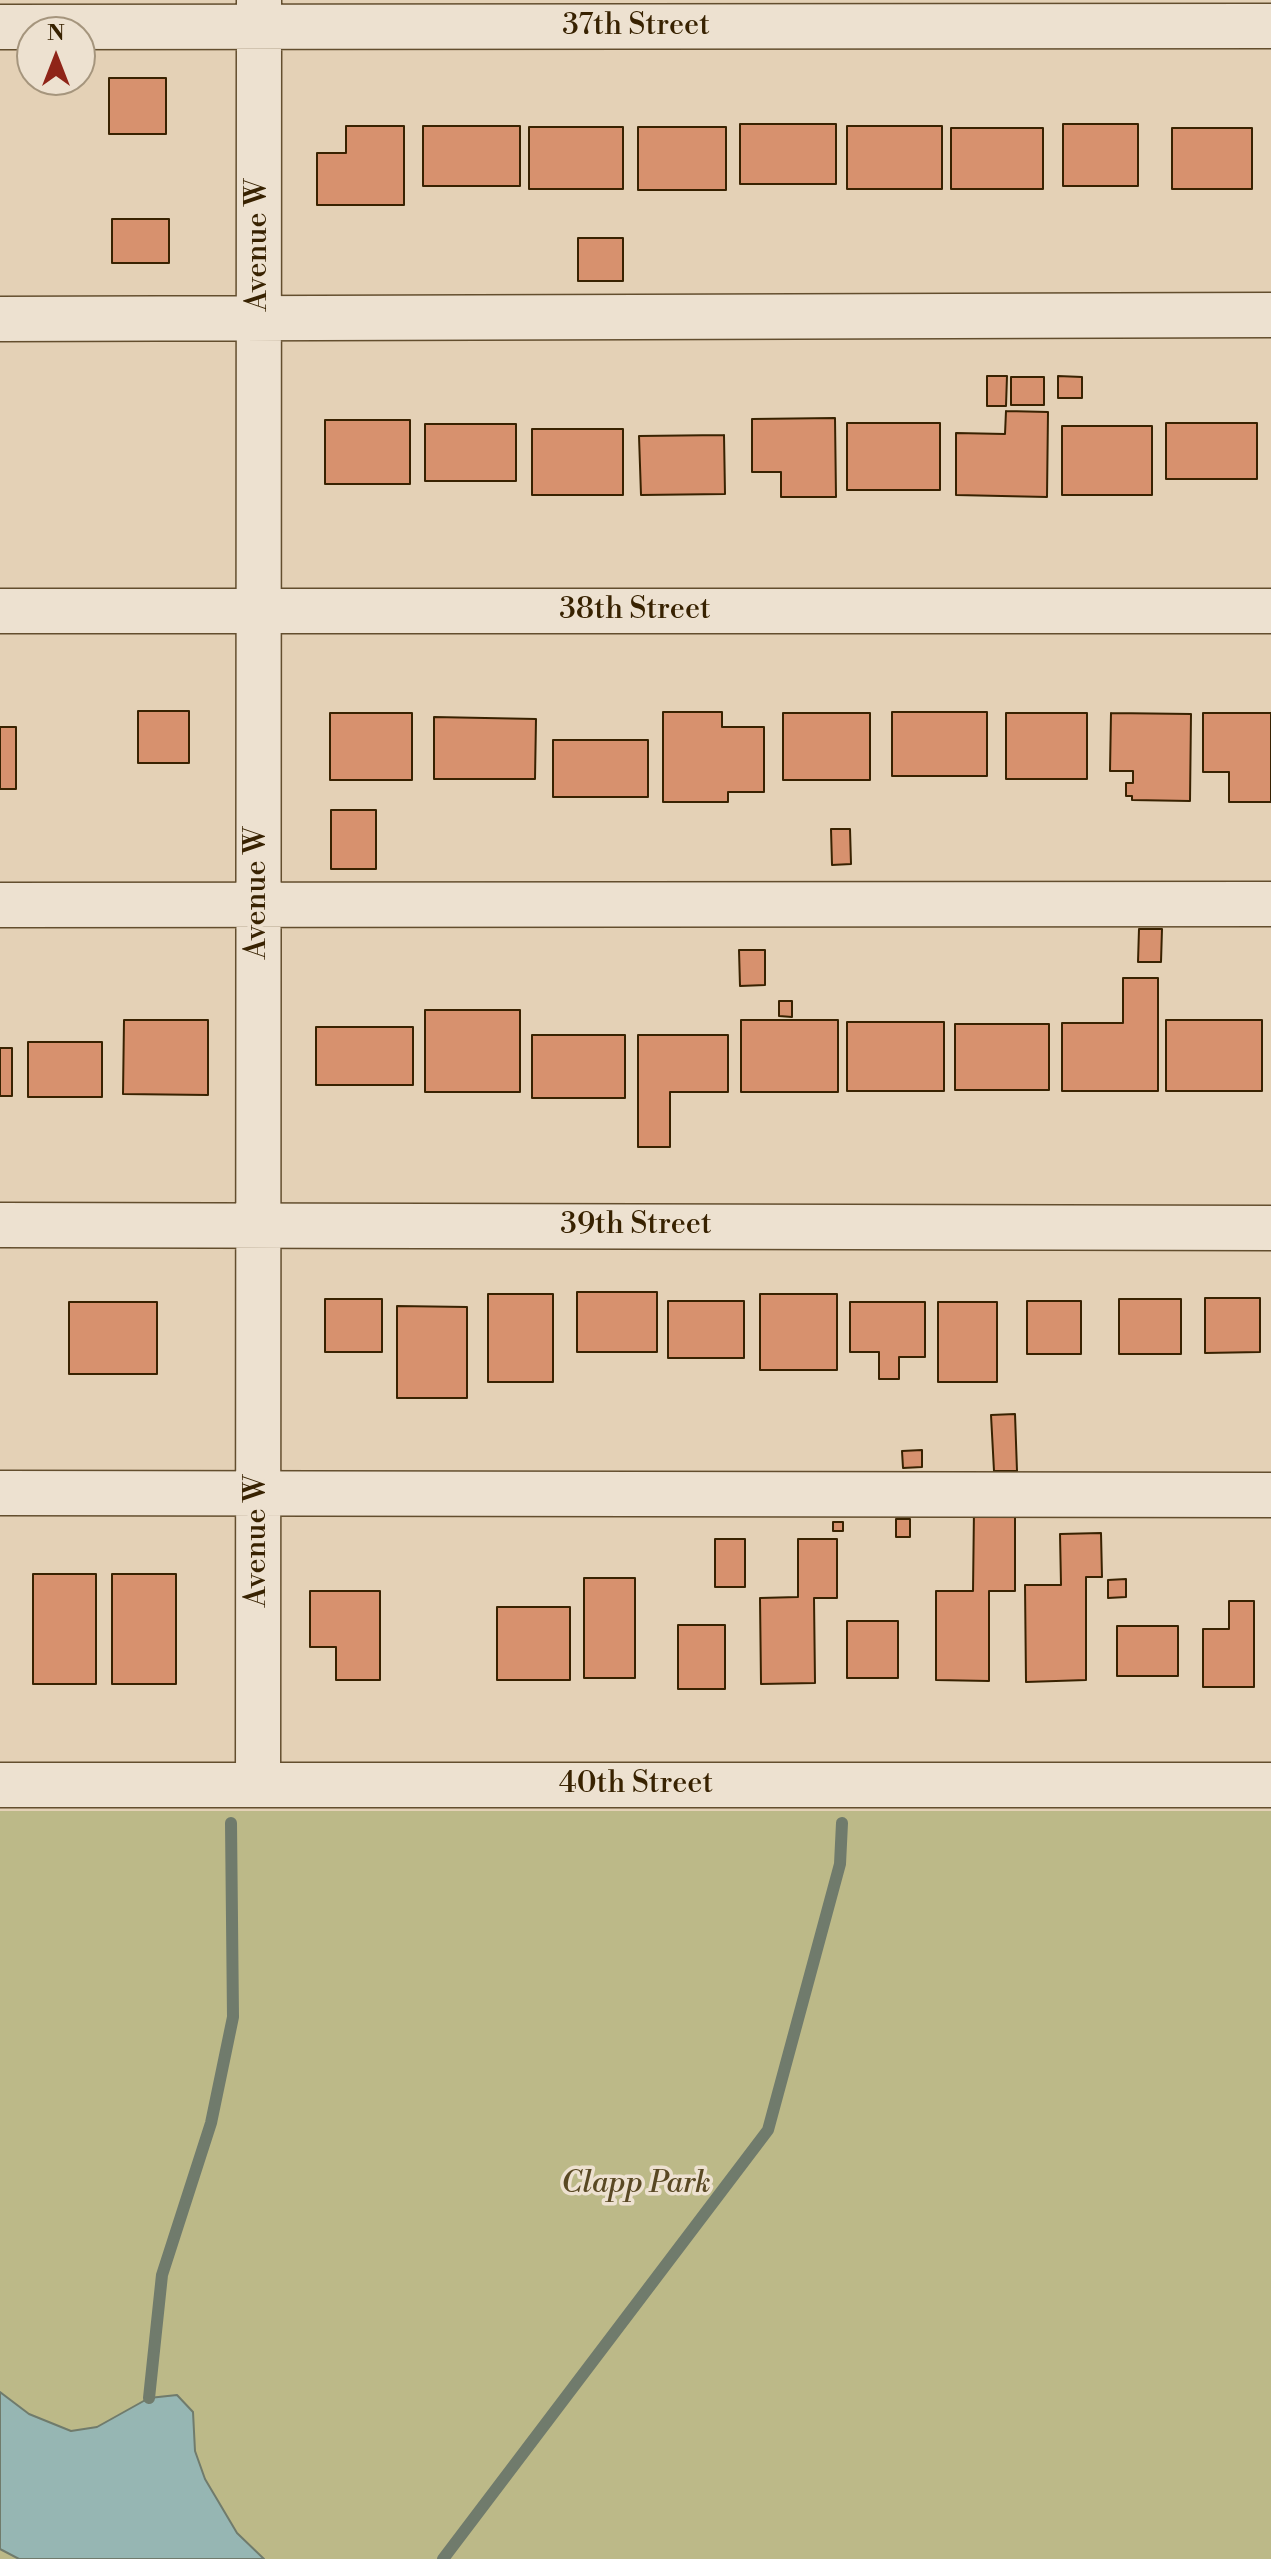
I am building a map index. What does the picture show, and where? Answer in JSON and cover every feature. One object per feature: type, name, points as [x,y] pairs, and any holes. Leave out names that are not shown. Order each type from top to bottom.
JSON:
[{"type":"street","name":"37th Street","points":[[0,27],[259,14],[1271,26]]},
{"type":"street","name":"Avenue W","points":[[258,1785],[259,14]]},
{"type":"street","points":[[0,319],[1271,315]]},
{"type":"street","name":"38th Street","points":[[0,611],[1271,611]]},
{"type":"street","points":[[0,905],[1271,904]]},
{"type":"street","name":"39th Street","points":[[0,1225],[1271,1228]]},
{"type":"street","points":[[0,1493],[1271,1495]]},
{"type":"street","name":"40th Street","points":[[0,1785],[1271,1785]]},
{"type":"green space","name":"Clapp Park","points":[[0,1811],[1271,1811],[1271,2559],[0,2559]]},
{"type":"water","points":[[0,2392],[29,2414],[71,2431],[97,2427],[149,2398],[177,2395],[193,2412],[195,2451],[205,2479],[237,2533],[264,2559],[19,2559],[0,2549]]},
{"type":"building","points":[[109,78],[166,78],[166,134],[109,134]]},
{"type":"building","points":[[740,124],[836,124],[836,184],[740,184]]},
{"type":"building","points":[[1063,124],[1138,124],[1138,186],[1063,186]]},
{"type":"building","points":[[346,126],[404,126],[404,205],[317,205],[317,153],[346,153]]},
{"type":"building","points":[[423,126],[520,126],[520,186],[423,186]]},
{"type":"building","points":[[847,126],[942,126],[942,189],[847,189]]},
{"type":"building","points":[[529,127],[623,127],[623,189],[529,189]]},
{"type":"building","points":[[638,127],[726,127],[726,190],[638,190]]},
{"type":"building","points":[[951,128],[1043,128],[1043,189],[951,189]]},
{"type":"building","points":[[1172,128],[1252,128],[1252,189],[1172,189]]},
{"type":"building","points":[[112,219],[169,219],[169,263],[112,263]]},
{"type":"building","points":[[578,238],[623,238],[623,281],[578,281]]},
{"type":"building","points":[[987,376],[1007,376],[1006,406],[987,406]]},
{"type":"building","points":[[1058,376],[1082,377],[1082,398],[1058,398]]},
{"type":"building","points":[[1011,377],[1044,377],[1044,405],[1011,405]]},
{"type":"building","points":[[1006,411],[1048,412],[1047,497],[956,495],[956,433],[1005,434]]},
{"type":"building","points":[[835,418],[836,497],[781,497],[781,472],[752,472],[752,419]]},
{"type":"building","points":[[325,420],[410,420],[410,484],[325,484]]},
{"type":"building","points":[[847,423],[940,423],[940,490],[847,490]]},
{"type":"building","points":[[1166,423],[1257,423],[1257,479],[1166,479]]},
{"type":"building","points":[[425,424],[516,424],[516,481],[425,481]]},
{"type":"building","points":[[1062,426],[1152,426],[1152,495],[1062,495]]},
{"type":"building","points":[[532,429],[623,429],[623,495],[532,495]]},
{"type":"building","points":[[724,435],[725,494],[641,495],[639,436]]},
{"type":"building","points":[[138,711],[189,711],[189,763],[138,763]]},
{"type":"building","points":[[663,712],[722,712],[722,727],[764,727],[764,792],[728,792],[728,802],[663,802]]},
{"type":"building","points":[[892,712],[987,712],[987,776],[892,776]]},
{"type":"building","points":[[330,713],[412,713],[412,780],[330,780]]},
{"type":"building","points":[[783,713],[870,713],[870,780],[783,780]]},
{"type":"building","points":[[1006,713],[1087,713],[1087,779],[1006,779]]},
{"type":"building","points":[[1111,713],[1191,714],[1190,801],[1132,800],[1132,796],[1126,796],[1126,783],[1133,783],[1133,771],[1110,771]]},
{"type":"building","points":[[1203,713],[1271,713],[1271,802],[1229,802],[1229,772],[1203,772]]},
{"type":"building","points":[[434,717],[536,719],[535,779],[434,779]]},
{"type":"building","points":[[0,727],[16,727],[16,789],[0,789]]},
{"type":"building","points":[[553,740],[648,740],[648,797],[553,797]]},
{"type":"building","points":[[331,810],[376,810],[376,869],[331,869]]},
{"type":"building","points":[[831,829],[850,829],[851,864],[832,865]]},
{"type":"building","points":[[1139,929],[1162,929],[1161,962],[1138,962]]},
{"type":"building","points":[[739,950],[765,950],[765,985],[740,986]]},
{"type":"building","points":[[1123,978],[1158,978],[1158,1091],[1062,1091],[1062,1023],[1123,1023]]},
{"type":"building","points":[[779,1001],[792,1001],[792,1017],[779,1016]]},
{"type":"building","points":[[425,1010],[520,1010],[520,1092],[425,1092]]},
{"type":"building","points":[[124,1020],[208,1020],[208,1095],[123,1094]]},
{"type":"building","points":[[741,1020],[838,1020],[838,1092],[741,1092]]},
{"type":"building","points":[[1166,1020],[1262,1020],[1262,1091],[1166,1091]]},
{"type":"building","points":[[847,1022],[944,1022],[944,1091],[847,1091]]},
{"type":"building","points":[[955,1024],[1049,1024],[1049,1090],[955,1090]]},
{"type":"building","points":[[316,1027],[413,1027],[413,1085],[316,1085]]},
{"type":"building","points":[[532,1035],[625,1035],[625,1098],[532,1098]]},
{"type":"building","points":[[638,1035],[728,1035],[728,1092],[670,1092],[670,1147],[638,1147]]},
{"type":"building","points":[[28,1042],[102,1042],[102,1097],[28,1097]]},
{"type":"building","points":[[0,1048],[12,1048],[12,1096],[0,1096]]},
{"type":"building","points":[[577,1292],[657,1292],[657,1352],[577,1352]]},
{"type":"building","points":[[488,1294],[553,1294],[553,1382],[488,1382]]},
{"type":"building","points":[[760,1294],[837,1294],[837,1370],[760,1370]]},
{"type":"building","points":[[1205,1298],[1260,1298],[1260,1352],[1205,1353]]},
{"type":"building","points":[[325,1299],[382,1299],[382,1352],[325,1352]]},
{"type":"building","points":[[1119,1299],[1181,1299],[1181,1354],[1119,1354]]},
{"type":"building","points":[[668,1301],[744,1301],[744,1358],[668,1358]]},
{"type":"building","points":[[1027,1301],[1081,1301],[1081,1354],[1027,1354]]},
{"type":"building","points":[[69,1302],[157,1302],[157,1374],[69,1374]]},
{"type":"building","points":[[850,1302],[925,1302],[925,1357],[899,1357],[899,1379],[879,1379],[879,1352],[850,1352]]},
{"type":"building","points":[[938,1302],[997,1302],[997,1382],[938,1382]]},
{"type":"building","points":[[397,1306],[467,1307],[467,1398],[397,1398]]},
{"type":"building","points":[[1015,1414],[1017,1471],[994,1471],[991,1415]]},
{"type":"building","points":[[922,1450],[922,1467],[903,1468],[902,1451]]},
{"type":"building","points":[[974,1509],[1015,1509],[1015,1591],[989,1591],[989,1681],[936,1680],[936,1591],[973,1591]]},
{"type":"building","points":[[896,1519],[910,1519],[910,1537],[896,1537]]},
{"type":"building","points":[[833,1522],[843,1522],[843,1531],[833,1531]]},
{"type":"building","points":[[1101,1533],[1102,1577],[1086,1577],[1086,1680],[1026,1682],[1025,1585],[1061,1585],[1060,1534]]},
{"type":"building","points":[[715,1539],[745,1539],[745,1587],[715,1587]]},
{"type":"building","points":[[798,1539],[837,1539],[837,1598],[814,1598],[815,1683],[761,1684],[760,1598],[798,1597]]},
{"type":"building","points":[[33,1574],[96,1574],[96,1684],[33,1684]]},
{"type":"building","points":[[112,1574],[176,1574],[176,1684],[112,1684]]},
{"type":"building","points":[[584,1578],[635,1578],[635,1678],[584,1678]]},
{"type":"building","points":[[1126,1579],[1126,1597],[1108,1598],[1108,1580]]},
{"type":"building","points":[[310,1591],[380,1591],[380,1680],[336,1680],[336,1647],[310,1647]]},
{"type":"building","points":[[1229,1601],[1254,1601],[1254,1687],[1203,1687],[1203,1629],[1229,1629]]},
{"type":"building","points":[[497,1607],[570,1607],[570,1680],[497,1680]]},
{"type":"building","points":[[847,1621],[898,1621],[898,1678],[847,1678]]},
{"type":"building","points":[[678,1625],[725,1625],[725,1689],[678,1689]]},
{"type":"building","points":[[1117,1626],[1178,1626],[1178,1676],[1117,1676]]},
{"type":"waterway","points":[[149,2398],[162,2275],[211,2123],[233,2017],[231,1823]]},
{"type":"waterway","points":[[443,2559],[768,2130],[840,1864],[842,1823]]}]
